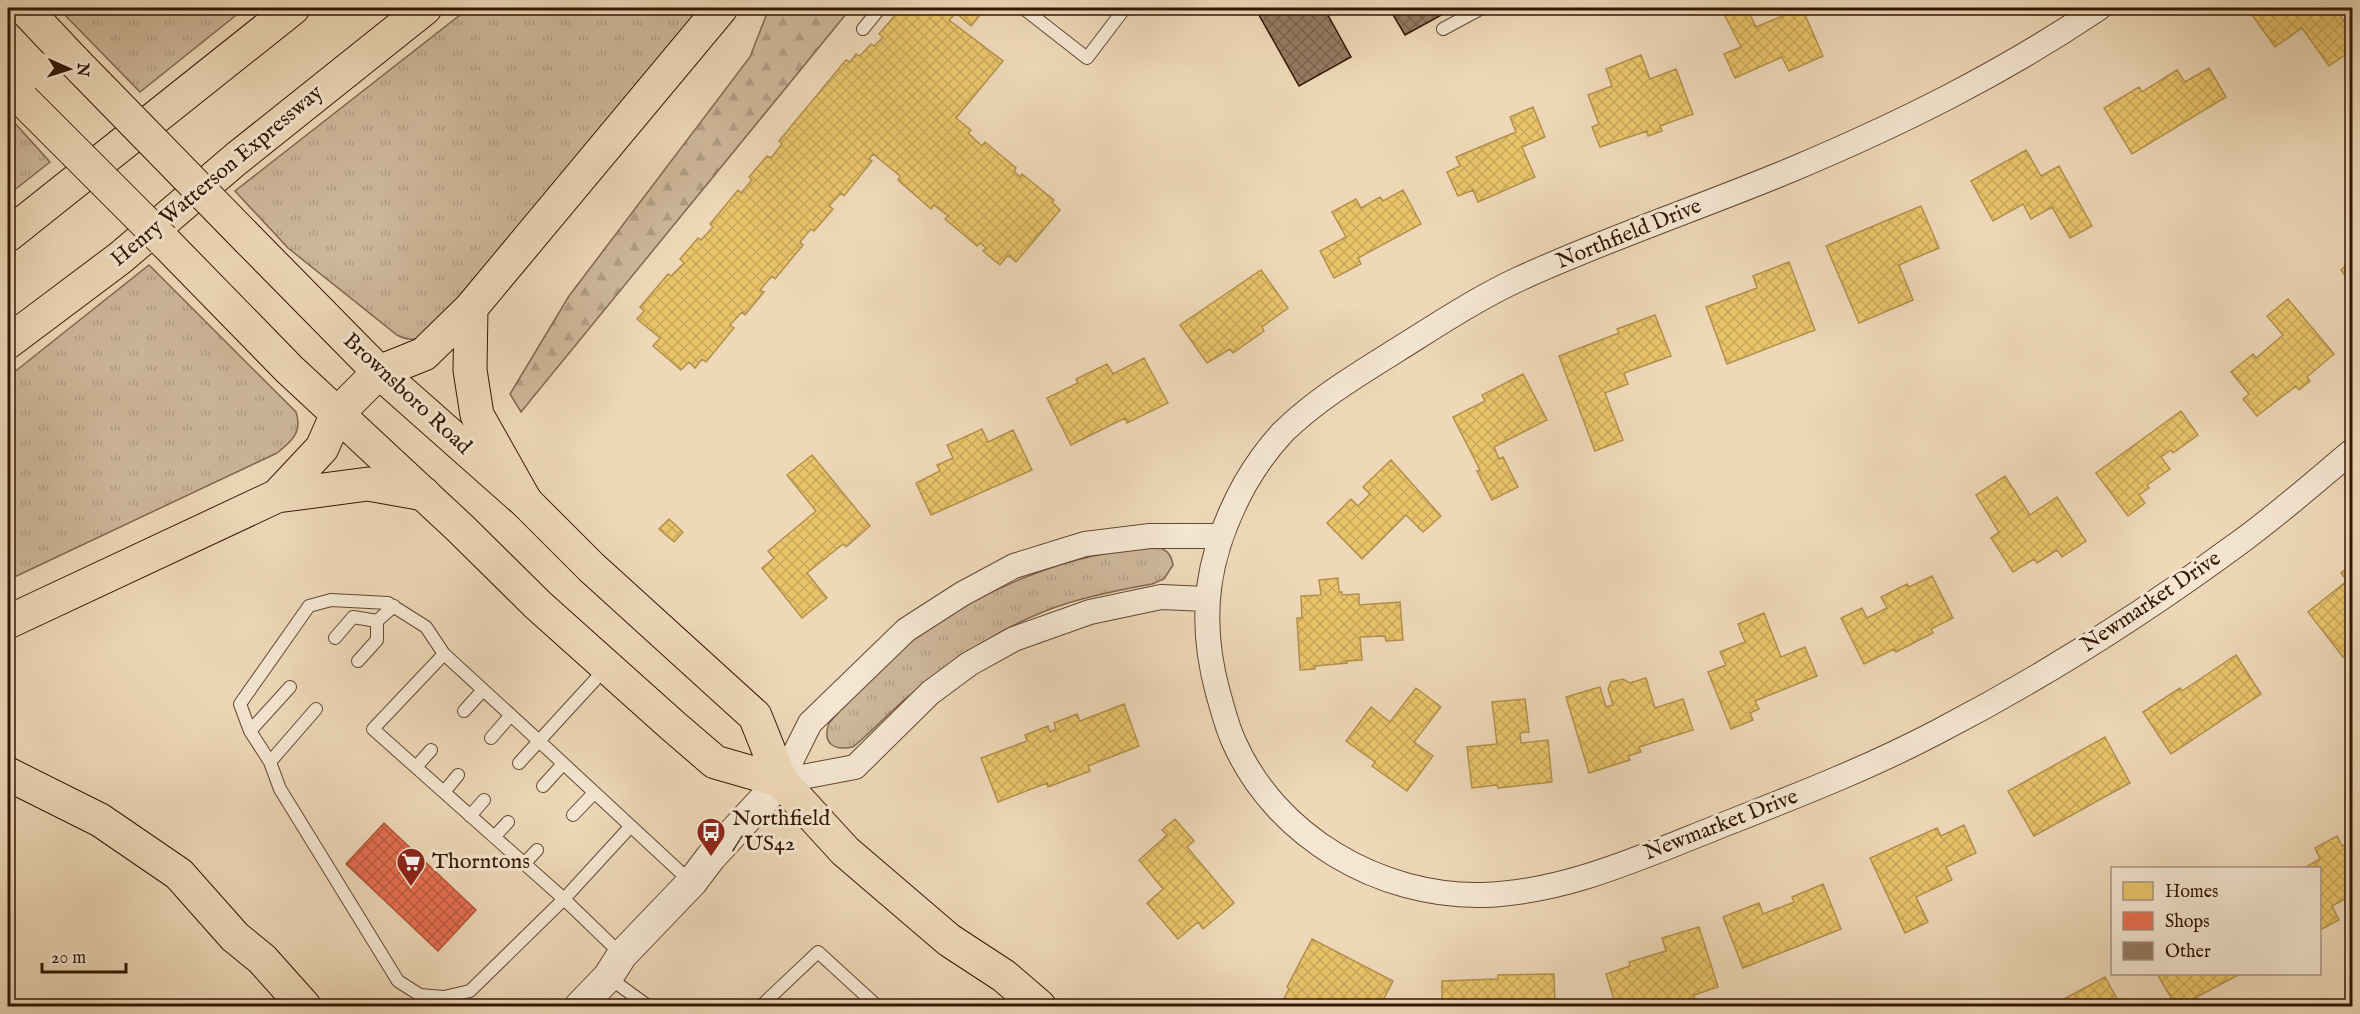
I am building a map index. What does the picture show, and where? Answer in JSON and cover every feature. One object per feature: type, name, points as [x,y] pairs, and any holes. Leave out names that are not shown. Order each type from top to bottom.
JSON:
[{"type":"main road","name":"Brownsboro Road","points":[[24,8],[379,372],[526,502],[591,567],[755,716],[780,781]]},
{"type":"main road","points":[[8,235],[293,8]]},
{"type":"main road","name":"Henry Watterson Expressway","points":[[8,342],[120,258],[236,159],[425,8]]},
{"type":"main road","points":[[277,496],[322,448],[337,414],[379,372],[424,354],[471,308],[721,8]]},
{"type":"main road","points":[[15,92],[289,369],[606,667],[715,762],[780,781],[845,851],[949,940],[1004,976],[1039,1006]]},
{"type":"main road","points":[[471,308],[470,370],[477,415],[526,502]]},
{"type":"main road","points":[[8,622],[277,496],[368,484],[424,494]]},
{"type":"main road","points":[[8,774],[100,820],[179,874],[235,937],[262,959],[304,1006]]},
{"type":"street","name":"Northfield Drive","points":[[1212,566],[1219,536],[1257,464],[1279,436],[1339,386],[1464,308],[1514,281],[1578,253],[1790,170],[1966,90],[2048,42],[2098,8]]},
{"type":"street","name":"Newmarket Drive","points":[[1212,566],[1206,599],[1208,642],[1216,687],[1232,737],[1244,761],[1275,805],[1315,841],[1361,869],[1405,885],[1435,892],[1491,895],[1553,885],[1649,854],[1839,779],[1939,731],[2058,664],[2152,604],[2247,537],[2352,451]]},
{"type":"street","points":[[580,1006],[780,781],[810,723],[906,630],[962,594],[1014,566],[1085,544],[1150,536],[1219,536]]},
{"type":"street","points":[[780,781],[855,766],[930,693],[969,664],[1014,639],[1090,612],[1161,597],[1206,599]]},
{"type":"lane","points":[[862,29],[880,8]]},
{"type":"lane","points":[[1023,8],[1087,58],[1125,8]]},
{"type":"lane","points":[[1443,29],[1482,8]]},
{"type":"lane","points":[[630,827],[564,899],[470,991],[444,997],[420,995],[398,981],[280,789],[270,762],[250,731],[240,704],[309,606],[331,600],[388,603],[426,627],[444,654],[692,882]]},
{"type":"lane","points":[[358,661],[377,640],[377,621],[394,606]]},
{"type":"lane","points":[[335,638],[353,617],[377,621]]},
{"type":"lane","points":[[444,654],[373,729],[564,899],[648,1006]]},
{"type":"lane","points":[[519,763],[606,667]]},
{"type":"lane","points":[[250,731],[290,687]]},
{"type":"lane","points":[[464,711],[483,690]]},
{"type":"lane","points":[[270,762],[316,710]]},
{"type":"lane","points":[[491,738],[511,715]]},
{"type":"lane","points":[[416,767],[431,750]]},
{"type":"lane","points":[[543,786],[563,764]]},
{"type":"lane","points":[[444,792],[458,775]]},
{"type":"lane","points":[[573,814],[594,793]]},
{"type":"lane","points":[[470,816],[484,800]]},
{"type":"lane","points":[[494,837],[508,822]]},
{"type":"lane","points":[[524,864],[537,850]]},
{"type":"lane","points":[[761,1006],[818,952],[877,1006]]},
{"type":"green space","points":[[58,8],[245,8],[140,92]]},
{"type":"green space","points":[[469,8],[704,8],[426,336],[408,339],[397,335],[288,248],[235,191]]},
{"type":"green space","points":[[769,8],[851,8],[521,412],[510,394],[569,296],[750,57]]},
{"type":"green space","points":[[8,119],[10,122],[13,121],[50,162],[8,195]]},
{"type":"green space","points":[[149,265],[296,412],[297,431],[277,453],[8,580],[8,377]]},
{"type":"green space","points":[[1154,546],[1167,552],[1172,561],[1173,565],[1164,579],[1152,584],[1068,603],[1023,621],[981,644],[940,671],[853,747],[840,748],[828,740],[829,723],[879,669],[921,634],[970,603],[1047,569],[1093,556]]},
{"type":"building: Homes","points":[[901,8],[934,8],[941,14],[946,8],[986,8],[971,26],[956,13],[949,20],[1003,61],[956,118],[971,130],[968,133],[982,146],[985,142],[1016,168],[1014,171],[1020,177],[1022,174],[1054,200],[1052,202],[1060,210],[1016,262],[1008,255],[1000,265],[983,251],[986,248],[980,243],[977,246],[945,219],[948,216],[934,205],[931,209],[898,180],[900,176],[873,154],[869,159],[872,161],[844,196],[841,193],[829,206],[833,209],[814,231],[811,229],[800,242],[803,245],[775,279],[772,276],[760,290],[764,292],[745,315],[742,312],[730,325],[734,328],[706,362],[702,359],[695,368],[689,362],[681,370],[653,346],[660,338],[637,319],[644,311],[640,307],[668,274],[671,276],[684,263],[680,259],[698,238],[701,240],[713,227],[710,224],[738,190],[741,193],[752,180],[749,177],[767,156],[771,158],[782,144],[779,141],[846,60],[850,62],[856,54],[860,56],[871,44],[874,46],[883,37],[879,34]]},
{"type":"building: Homes","points":[[1747,8],[1756,27],[1802,8],[1823,56],[1789,71],[1782,57],[1735,78],[1724,54],[1741,47],[1725,16]]},
{"type":"building: Homes","points":[[2257,8],[2335,8],[2352,33],[2352,50],[2329,66],[2302,28],[2275,47],[2250,12]]},
{"type":"building: Homes","points":[[1641,55],[1650,79],[1676,69],[1693,114],[1660,126],[1662,131],[1648,136],[1647,131],[1600,147],[1592,127],[1599,124],[1588,95],[1612,86],[1606,69]]},
{"type":"building: Homes","points":[[2209,68],[2226,97],[2132,154],[2104,108],[2139,87],[2142,92],[2177,70],[2185,82]]},
{"type":"building: Homes","points":[[1533,107],[1545,137],[1522,147],[1535,177],[1478,202],[1473,190],[1458,196],[1447,172],[1460,166],[1456,157],[1516,132],[1510,117]]},
{"type":"building: Homes","points":[[2026,150],[2041,176],[2059,166],[2092,226],[2070,238],[2052,207],[2031,219],[2023,204],[1993,221],[1971,181]]},
{"type":"building: Homes","points":[[1403,190],[1421,224],[1358,258],[1361,264],[1334,278],[1320,251],[1346,237],[1332,212],[1356,199],[1361,208],[1380,197],[1383,201]]},
{"type":"building: Homes","points":[[1921,206],[1939,248],[1899,265],[1913,300],[1859,323],[1826,246]]},
{"type":"building: Homes","points":[[2352,260],[2352,285],[2341,270]]},
{"type":"building: Homes","points":[[1789,262],[1815,330],[1727,364],[1706,307],[1757,288],[1753,276]]},
{"type":"building: Homes","points":[[1261,270],[1288,308],[1262,327],[1264,331],[1233,353],[1230,349],[1207,363],[1180,325]]},
{"type":"building: Homes","points":[[2288,299],[2334,354],[2307,377],[2310,381],[2299,390],[2296,386],[2257,416],[2243,399],[2249,394],[2231,372],[2253,354],[2256,358],[2283,335],[2267,316]]},
{"type":"building: Homes","points":[[1655,315],[1671,356],[1624,373],[1628,384],[1605,393],[1623,440],[1595,451],[1559,356],[1619,333],[1617,329]]},
{"type":"building: Homes","points":[[1144,358],[1168,403],[1127,423],[1125,418],[1071,445],[1047,398],[1078,383],[1076,379],[1107,364],[1113,374]]},
{"type":"building: Homes","points":[[1523,374],[1547,420],[1494,447],[1499,459],[1503,457],[1518,487],[1492,500],[1477,471],[1480,470],[1453,417],[1485,401],[1482,395]]},
{"type":"building: Homes","points":[[2181,411],[2198,435],[2173,453],[2171,450],[2161,457],[2170,469],[2147,485],[2149,488],[2139,495],[2145,503],[2128,516],[2096,473]]},
{"type":"building: Homes","points":[[982,429],[988,442],[1013,430],[1032,470],[931,515],[916,483],[940,471],[937,465],[953,458],[947,445]]},
{"type":"building: Homes","points":[[812,455],[870,526],[846,547],[843,544],[807,573],[827,598],[802,618],[762,568],[774,558],[768,551],[816,511],[787,475]]},
{"type":"building: Homes","points":[[1391,460],[1441,516],[1423,532],[1406,515],[1362,559],[1327,523],[1351,499],[1358,506],[1370,494],[1363,487]]},
{"type":"building: Homes","points":[[2005,476],[2030,515],[2057,497],[2086,541],[2062,557],[2057,550],[2037,563],[2034,559],[2013,572],[1991,538],[1999,532],[1976,495]]},
{"type":"building: Homes","points":[[669,519],[683,532],[674,542],[659,529]]},
{"type":"building: Homes","points":[[2352,564],[2352,650],[2343,657],[2308,612],[2347,581],[2341,573]]},
{"type":"building: Homes","points":[[1932,576],[1953,618],[1931,629],[1933,633],[1896,652],[1894,649],[1864,664],[1841,618],[1862,608],[1867,618],[1887,608],[1881,597],[1907,584],[1909,587]]},
{"type":"building: Homes","points":[[1338,578],[1339,592],[1342,592],[1342,595],[1359,594],[1359,605],[1400,602],[1403,640],[1386,641],[1385,636],[1360,637],[1362,660],[1300,670],[1297,618],[1302,618],[1301,596],[1321,595],[1319,580]]},
{"type":"building: Homes","points":[[1764,613],[1781,657],[1805,647],[1817,676],[1755,701],[1759,709],[1750,713],[1753,720],[1731,729],[1708,672],[1726,665],[1720,652],[1745,642],[1738,624]]},
{"type":"building: Homes","points":[[2236,655],[2261,694],[2171,754],[2143,712],[2180,688],[2182,691]]},
{"type":"building: Homes","points":[[1646,678],[1655,708],[1683,699],[1693,730],[1639,747],[1641,752],[1628,756],[1630,760],[1589,773],[1566,697],[1600,687],[1606,707],[1613,705],[1608,689],[1611,682],[1623,679],[1630,683]]},
{"type":"building: Homes","points":[[1416,688],[1441,707],[1414,742],[1433,756],[1407,791],[1372,766],[1375,762],[1346,741],[1371,707],[1390,722]]},
{"type":"building: Homes","points":[[1525,699],[1529,732],[1520,733],[1521,743],[1548,740],[1552,782],[1498,788],[1497,785],[1472,788],[1467,747],[1497,744],[1492,702]]},
{"type":"building: Homes","points":[[1124,704],[1139,746],[1088,766],[1090,771],[1048,787],[1047,783],[998,802],[981,758],[1027,741],[1025,735],[1048,726],[1050,732],[1056,729],[1054,723],[1077,714],[1080,721]]},
{"type":"building: Homes","points":[[2105,737],[2130,783],[2034,836],[2008,791]]},
{"type":"building: Homes","points":[[1175,819],[1194,841],[1187,847],[1234,903],[1203,929],[1198,922],[1178,939],[1147,903],[1163,889],[1139,860],[1167,835],[1162,830]]},
{"type":"building: Homes","points":[[1964,825],[1976,853],[1946,867],[1952,880],[1916,897],[1928,922],[1905,933],[1870,858],[1937,828],[1941,836]]},
{"type":"building: Homes","points":[[2337,836],[2342,846],[2346,844],[2352,856],[2352,895],[2332,906],[2339,920],[2321,929],[2321,867],[2306,867],[2320,859],[2315,848]]},
{"type":"building: Homes","points":[[1823,884],[1841,929],[1743,968],[1723,917],[1759,903],[1763,914],[1794,902],[1792,897]]},
{"type":"building: Homes","points":[[1699,927],[1718,987],[1694,995],[1695,1001],[1677,1006],[1661,1006],[1660,1004],[1641,1006],[1639,1000],[1616,1006],[1606,974],[1630,966],[1629,962],[1666,951],[1662,938]]},
{"type":"building: Homes","points":[[1312,939],[1393,981],[1380,1006],[1280,1006],[1289,989],[1287,987]]},
{"type":"building: Homes","points":[[1554,974],[1555,1006],[1442,1006],[1442,981],[1498,979],[1498,975]]},
{"type":"building: Homes","points":[[2158,975],[2238,975],[2180,1006],[2176,1006]]},
{"type":"building: Homes","points":[[2105,977],[2121,1006],[2051,1006]]},
{"type":"building: Shops","name":"Thorntons","points":[[384,823],[476,910],[438,951],[346,864]]},
{"type":"building: Other","points":[[1255,8],[1324,8],[1351,57],[1299,86]]},
{"type":"building: Other","points":[[1389,8],[1454,8],[1405,35]]},
{"type":"place","name":"Northfield / US42","points":[[711,858]]},
{"type":"place","name":"Thorntons","points":[[411,888]]}]
